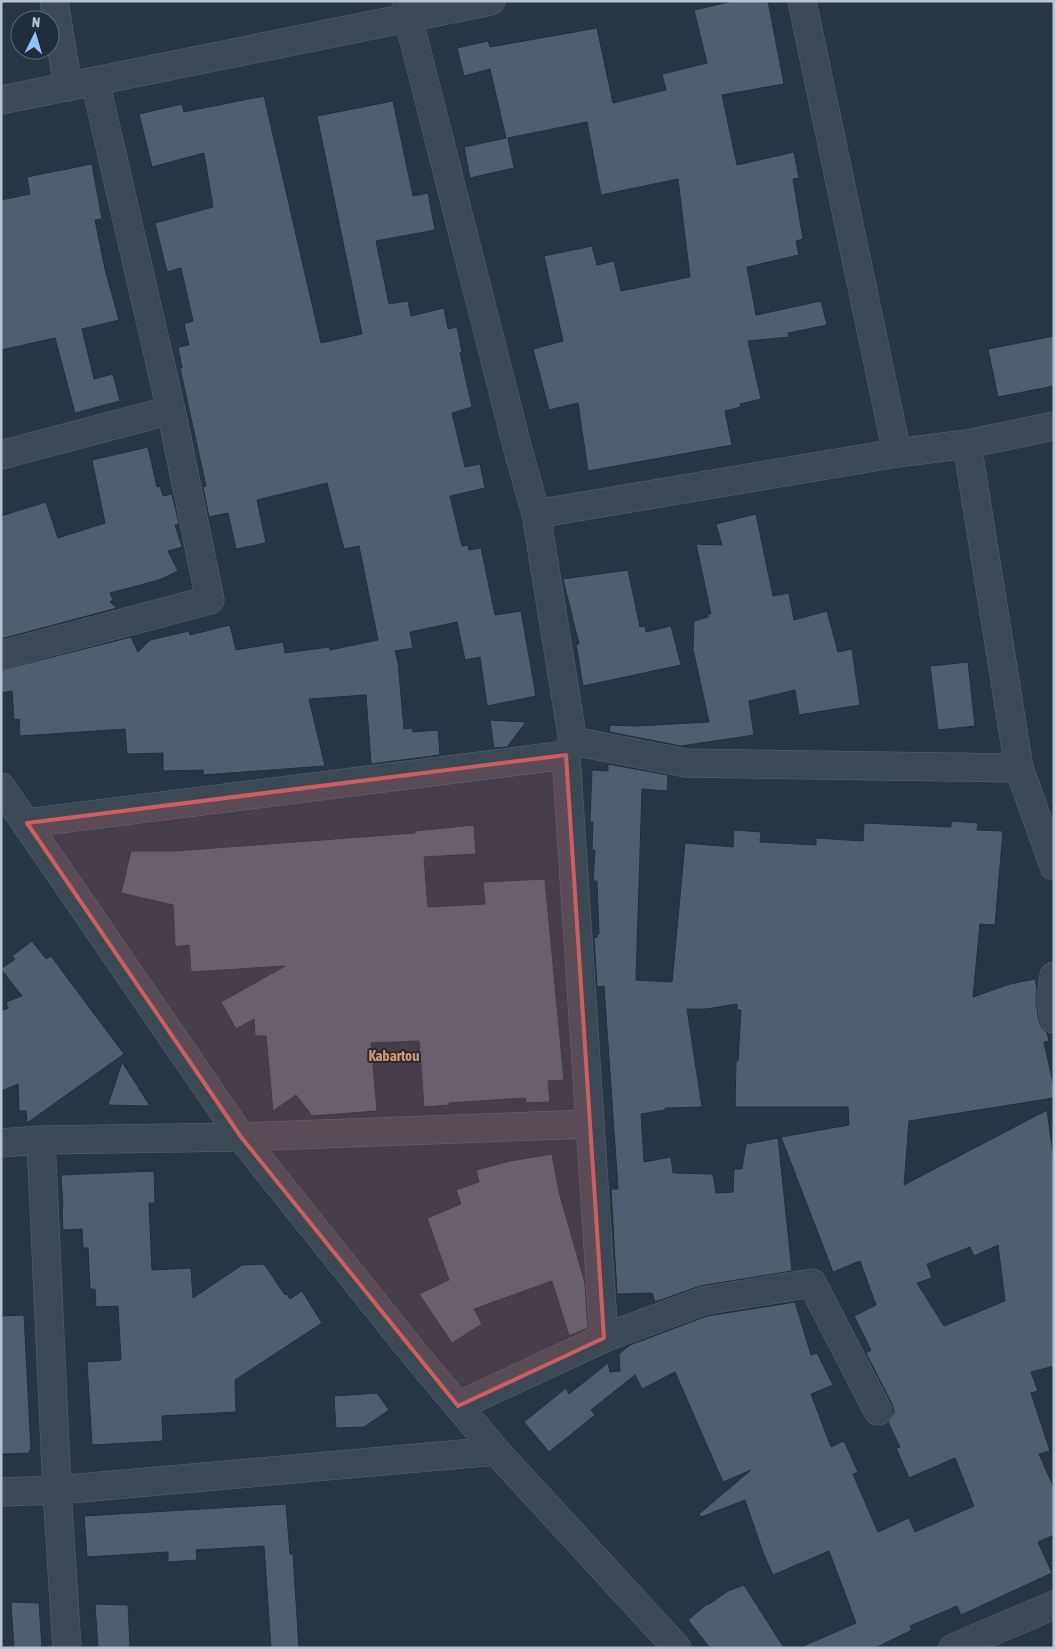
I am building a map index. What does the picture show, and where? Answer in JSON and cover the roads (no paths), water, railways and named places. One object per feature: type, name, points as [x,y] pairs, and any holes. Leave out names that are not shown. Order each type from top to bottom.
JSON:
[{"type":"street","points":[[54,1],[68,87]]},
{"type":"street","points":[[1,100],[95,81],[407,9],[491,1]]},
{"type":"street","points":[[802,1],[897,453]]},
{"type":"street","points":[[407,9],[518,450],[536,514],[570,748],[590,1124],[604,1338]]},
{"type":"street","points":[[1,656],[210,600],[171,410],[95,81]]},
{"type":"street","points":[[1,454],[171,410]]},
{"type":"street","points":[[536,514],[897,453],[968,444],[1054,426]]},
{"type":"street","points":[[968,444],[1019,768],[1054,866]]},
{"type":"street","points":[[27,823],[570,748],[686,763],[1019,768]]},
{"type":"street","points":[[1,787],[241,1137],[496,1451],[677,1648]]},
{"type":"street","points":[[1054,976],[1051,999],[1054,1019]]},
{"type":"street","points":[[1,1143],[41,1140],[241,1137],[590,1124]]},
{"type":"street","points":[[41,1140],[57,1490],[67,1648]]},
{"type":"street","points":[[458,1406],[604,1338],[703,1301],[812,1282],[878,1411]]},
{"type":"street","points":[[1,1492],[57,1490],[496,1451]]},
{"type":"street","points":[[953,1648],[1054,1605]]},
{"type":"district","name":"Kabartou","points":[[394,1056]]}]
